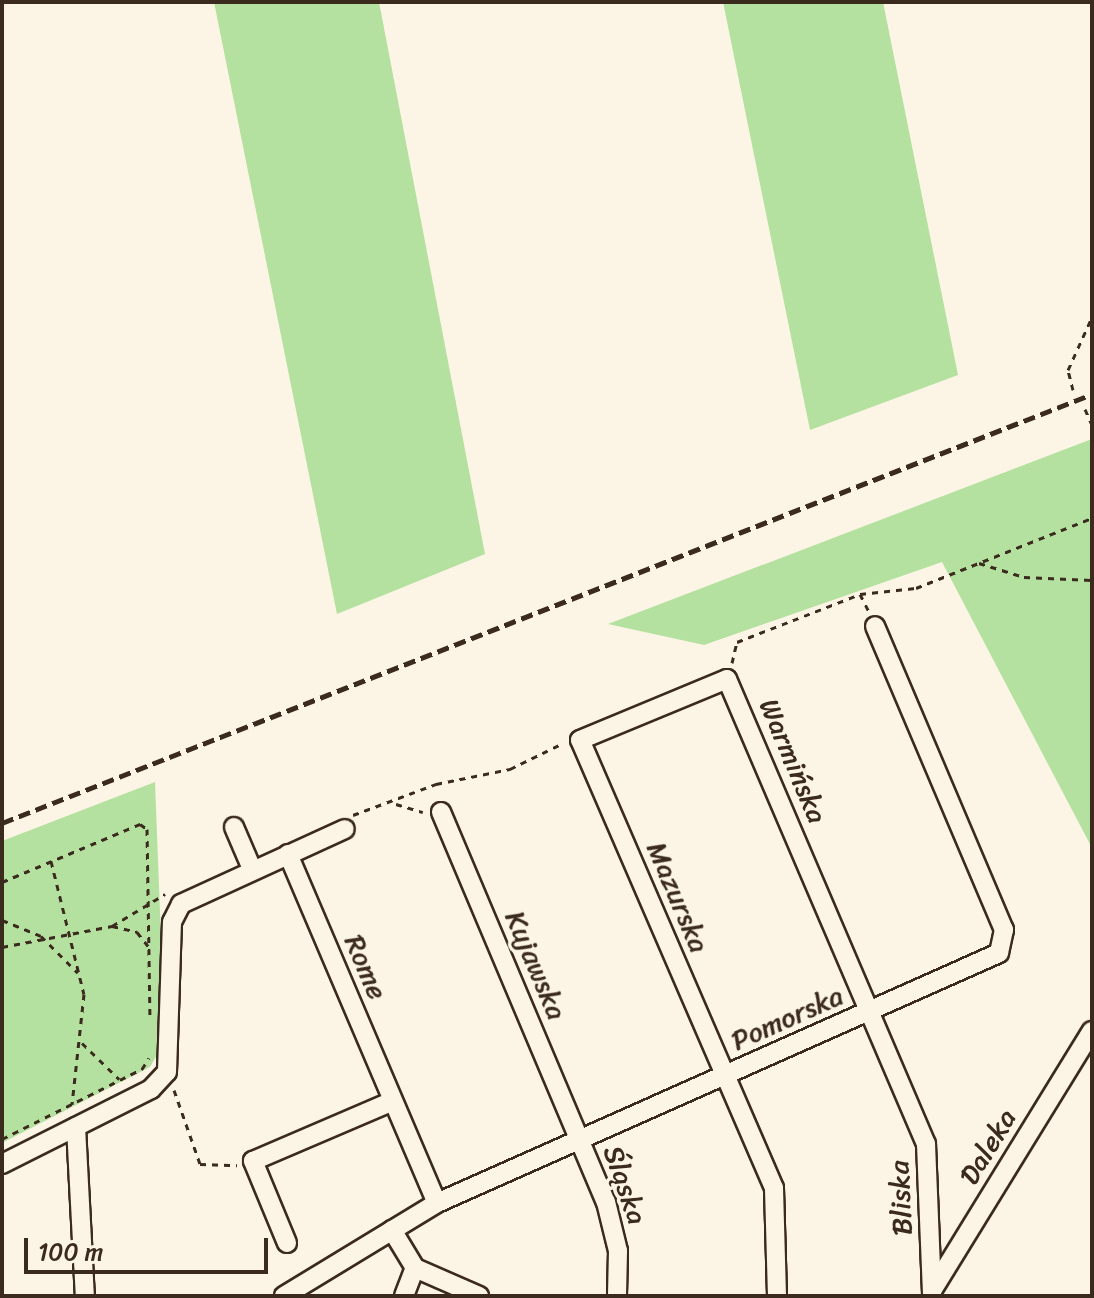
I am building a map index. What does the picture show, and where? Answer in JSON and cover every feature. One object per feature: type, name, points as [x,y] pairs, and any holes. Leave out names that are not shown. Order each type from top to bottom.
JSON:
[{"type":"street","name":"Pomorska","points":[[284,1296],[437,1203],[994,957],[1005,938],[875,626]]},
{"type":"street","name":"Warmińska","points":[[580,740],[727,679],[871,1011]]},
{"type":"street","name":"Mazurska","points":[[580,740],[774,1188],[777,1296]]},
{"type":"street","name":"Kujawska","points":[[436,813],[580,1140]]},
{"type":"street","points":[[2,1164],[151,1089],[167,1072],[175,912],[189,898],[288,854],[343,824]]},
{"type":"street","points":[[234,827],[252,869]]},
{"type":"street","name":"Rome","points":[[288,854],[437,1203]]},
{"type":"street","name":"Bliska","points":[[871,1011],[926,1144],[933,1219],[932,1294]]},
{"type":"street","name":"Daleka","points":[[932,1294],[1092,1031]]},
{"type":"street","points":[[287,1243],[253,1161],[393,1101]]},
{"type":"street","points":[[76,1127],[83,1144],[85,1296]]},
{"type":"street","name":"Śląska","points":[[580,1140],[614,1225],[617,1296]]},
{"type":"street","points":[[933,1219],[950,1231],[971,1229]]},
{"type":"street","points":[[392,1230],[415,1268],[479,1296]]},
{"type":"street","points":[[404,1296],[415,1268]]},
{"type":"path","points":[[1073,390],[1068,370],[1092,317]]},
{"type":"path","points":[[1085,409],[1092,425]]},
{"type":"path","points":[[727,679],[737,642],[860,594],[916,588],[1092,518]]},
{"type":"path","points":[[979,563],[1024,577],[1092,580]]},
{"type":"path","points":[[343,824],[395,803],[418,789],[510,769],[580,740]]},
{"type":"path","points":[[395,803],[436,813]]},
{"type":"path","points":[[2,882],[140,824],[147,829],[150,1023]]},
{"type":"path","points":[[51,861],[78,973],[82,1043],[72,1104]]},
{"type":"path","points":[[2,920],[41,936],[78,973]]},
{"type":"path","points":[[112,926],[137,932],[149,947]]},
{"type":"path","points":[[82,1043],[120,1080]]},
{"type":"path","points":[[2,1139],[120,1080],[151,1054]]},
{"type":"path","points":[[173,1086],[200,1164],[253,1161]]},
{"type":"green space","points":[[214,2],[379,2],[485,554],[337,614]]},
{"type":"green space","points":[[723,2],[883,2],[958,375],[810,430]]},
{"type":"green space","points":[[1092,439],[1092,848],[942,562],[704,645],[608,624]]},
{"type":"green space","points":[[155,782],[165,1041],[150,1067],[2,1143],[2,841]]},
{"type":"railway","points":[[2,823],[1092,394]]}]
